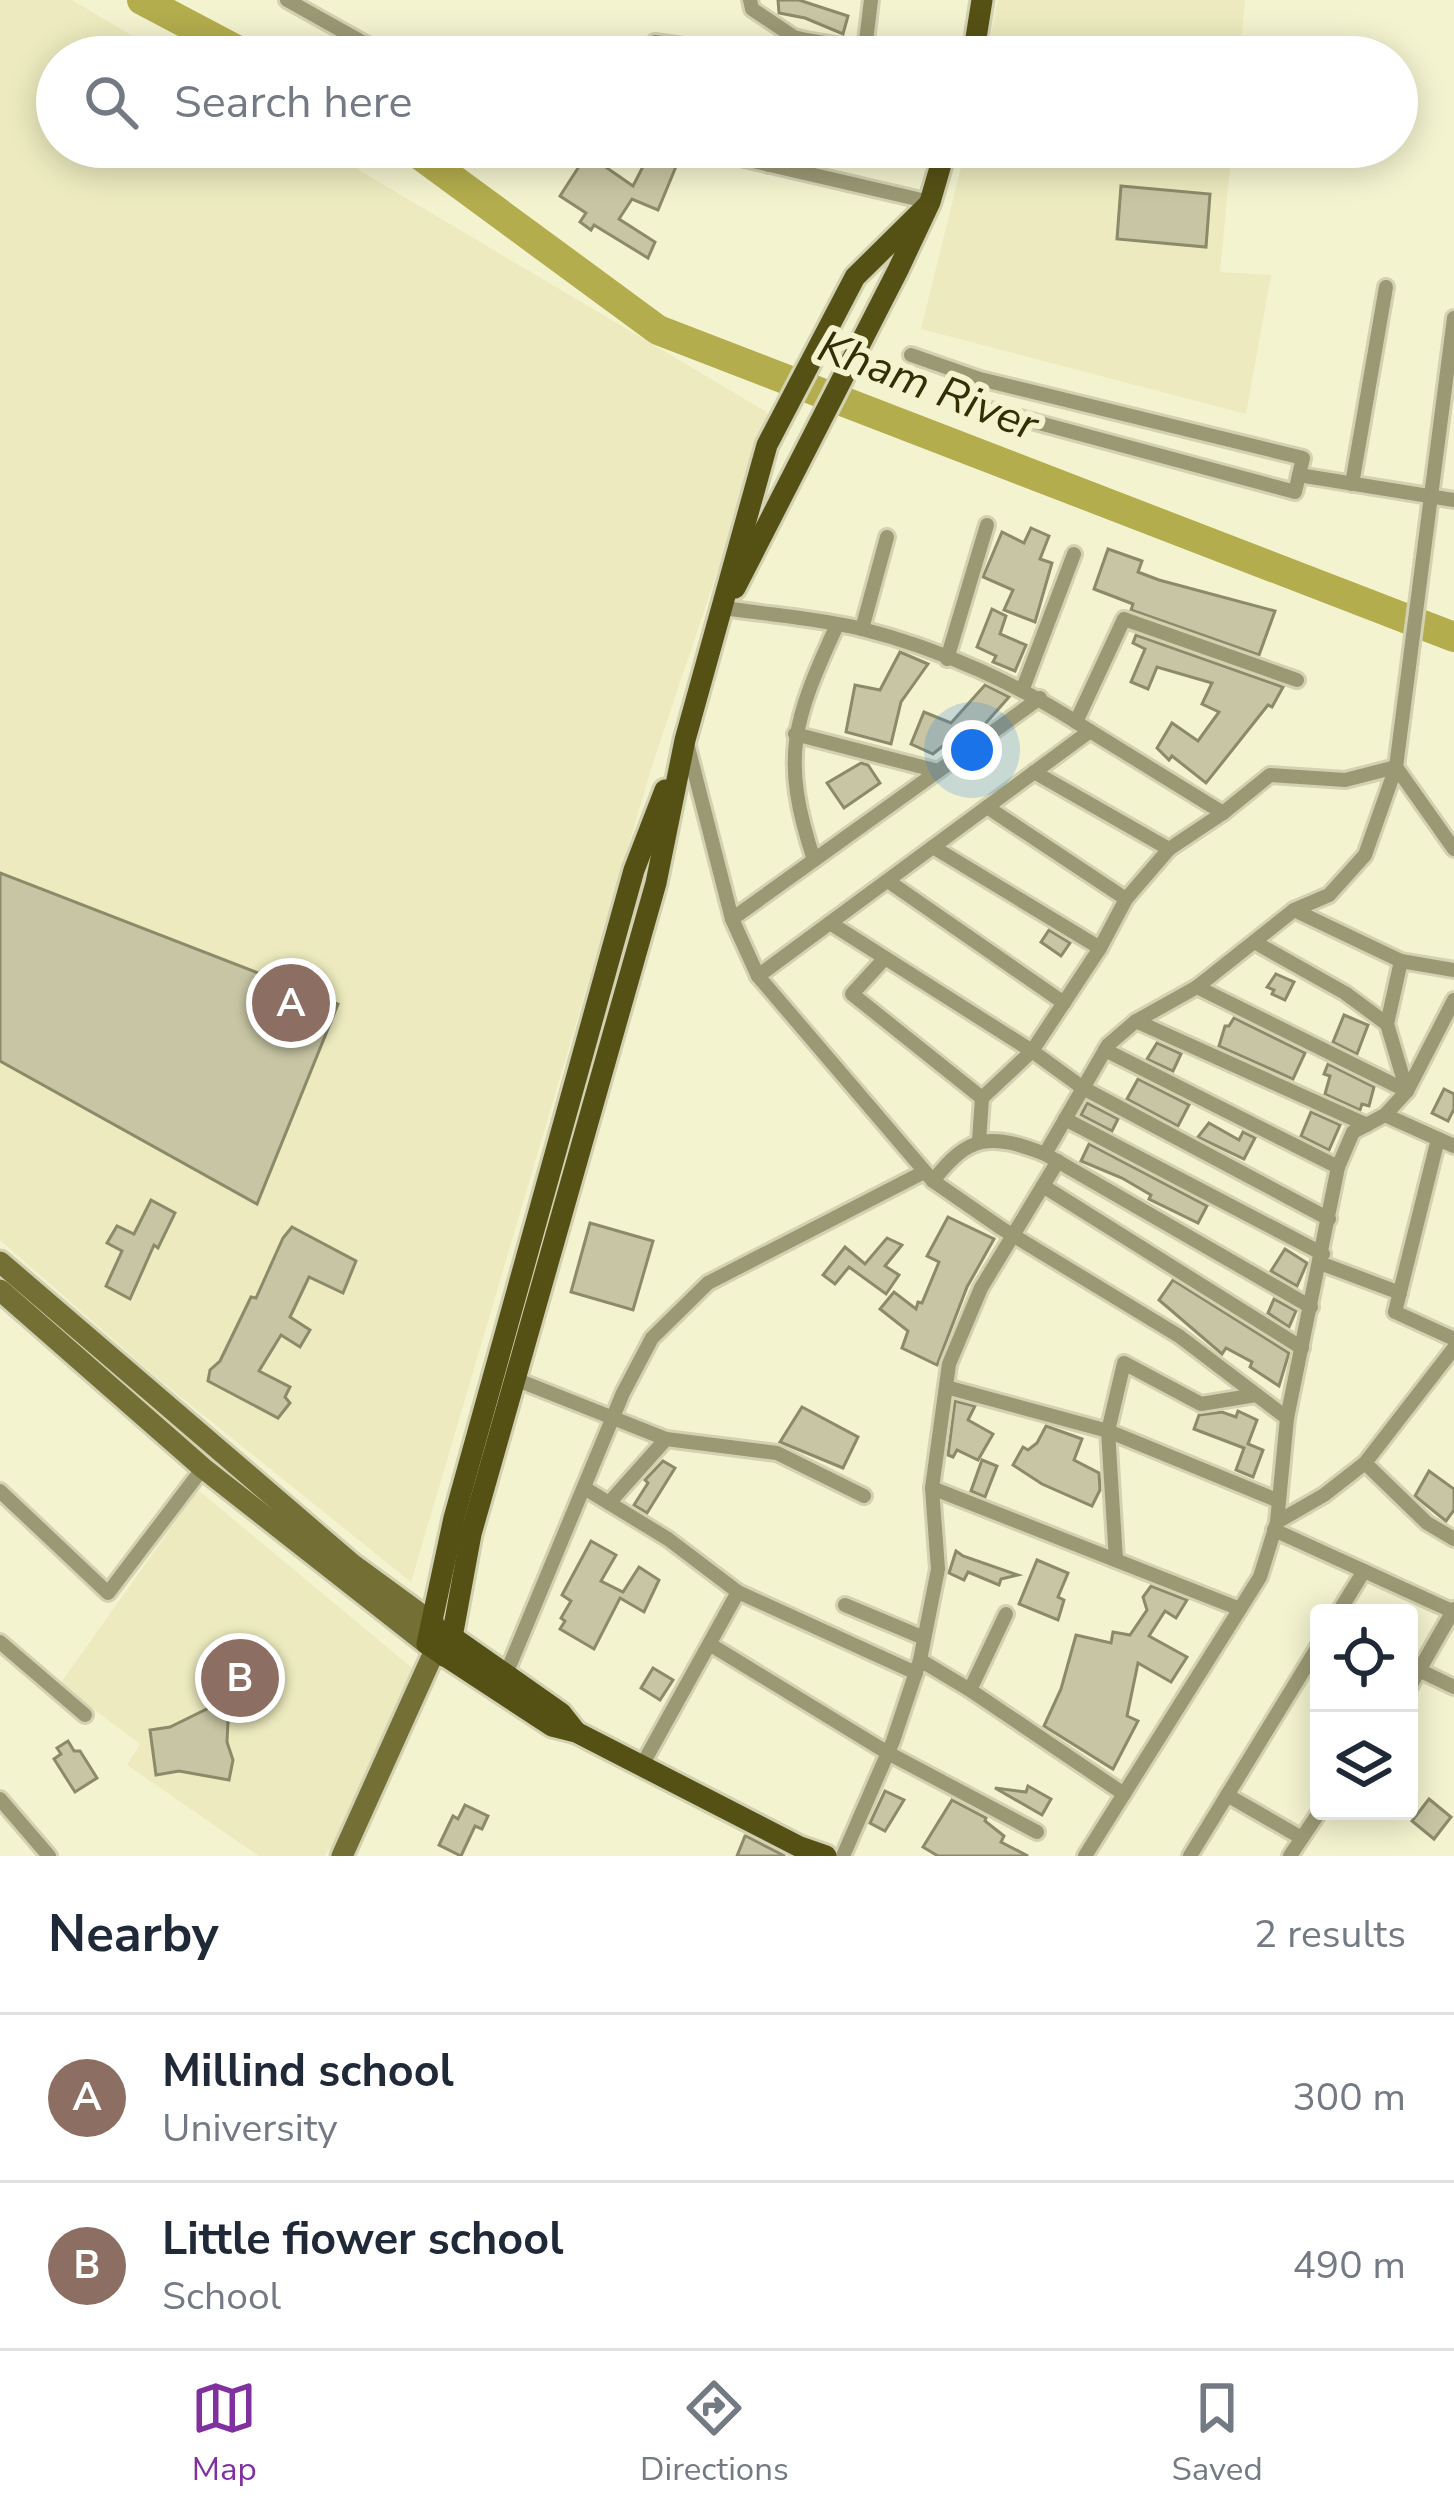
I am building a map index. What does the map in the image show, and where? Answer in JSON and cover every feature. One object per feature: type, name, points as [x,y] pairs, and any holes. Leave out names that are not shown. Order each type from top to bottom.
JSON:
[{"type":"main road","points":[[976,36],[982,0]]},
{"type":"main road","points":[[713,632],[929,204],[940,168]]},
{"type":"main road","points":[[438,1642],[656,883],[685,740],[770,439],[855,277],[929,204]]},
{"type":"main road","points":[[438,1642],[454,1518],[628,891],[685,740]]},
{"type":"main road","points":[[438,1642],[506,1674],[561,1713],[577,1732]]},
{"type":"main road","points":[[438,1642],[552,1726],[577,1732],[826,1856]]},
{"type":"street","points":[[287,0],[351,36]]},
{"type":"street","points":[[750,0],[752,9],[792,36]]},
{"type":"street","points":[[867,36],[871,0]]},
{"type":"street","points":[[781,168],[929,204]]},
{"type":"street","points":[[1352,484],[1386,287]]},
{"type":"street","points":[[843,1856],[888,1753],[918,1666],[938,1568],[932,1488],[949,1364],[982,1288],[1043,1186],[1065,1119],[1105,1050],[1136,1021],[1197,987],[1294,910],[1329,895],[1365,855],[1396,767],[1454,318]]},
{"type":"street","points":[[911,356],[980,380],[1303,458],[1295,492],[987,409]]},
{"type":"street","points":[[1299,475],[1454,500]]},
{"type":"street","points":[[947,659],[987,525]]},
{"type":"street","points":[[862,629],[887,537]]},
{"type":"street","points":[[1022,691],[1074,554]]},
{"type":"street","points":[[725,608],[862,629],[947,659],[1040,698],[1222,813]]},
{"type":"street","points":[[758,976],[1034,772],[1083,726],[1124,619],[1297,680]]},
{"type":"street","points":[[814,860],[798,812],[795,734],[813,676],[837,625]]},
{"type":"street","points":[[732,919],[1040,698]]},
{"type":"street","points":[[795,734],[938,771]]},
{"type":"street","points":[[685,740],[732,919],[758,976],[928,1177],[1013,1236],[1179,1336],[1287,1418]]},
{"type":"street","points":[[979,1141],[982,1099],[1032,1051],[1100,948],[1126,899],[1169,849],[1270,775],[1345,780],[1396,767]]},
{"type":"street","points":[[1396,767],[1454,849]]},
{"type":"street","points":[[1034,772],[1169,849]]},
{"type":"street","points":[[987,807],[1126,899]]},
{"type":"street","points":[[933,847],[1100,948]]},
{"type":"street","points":[[888,880],[1064,1003]]},
{"type":"street","points":[[1294,910],[1401,961],[1454,970]]},
{"type":"street","points":[[830,923],[1083,1088],[1329,1219]]},
{"type":"street","points":[[1256,943],[1345,993],[1388,1024]]},
{"type":"street","points":[[885,958],[852,994],[982,1099]]},
{"type":"street","points":[[1401,961],[1388,1024],[1407,1091]]},
{"type":"street","points":[[1197,987],[1407,1091]]},
{"type":"street","points":[[1084,1856],[1260,1577],[1275,1526],[1287,1418],[1338,1167],[1353,1132],[1385,1115],[1407,1091],[1454,1000]]},
{"type":"street","points":[[1136,1021],[1367,1125]]},
{"type":"street","points":[[1105,1050],[1338,1167]]},
{"type":"street","points":[[1385,1115],[1454,1146]]},
{"type":"street","points":[[1065,1119],[1322,1258],[1400,1293]]},
{"type":"street","points":[[1438,1139],[1395,1312],[1454,1339]]},
{"type":"street","points":[[506,1674],[652,1338],[708,1283],[928,1177],[955,1153],[979,1141],[1008,1140],[1051,1158],[1311,1306]]},
{"type":"street","points":[[1043,1186],[1302,1348]]},
{"type":"street","points":[[0,1262],[438,1642]]},
{"type":"street","points":[[0,1290],[203,1468],[438,1642]]},
{"type":"street","points":[[1275,1526],[1324,1496],[1365,1462],[1454,1348]]},
{"type":"street","points":[[1116,1561],[1108,1431],[1124,1363],[1201,1404],[1256,1395]]},
{"type":"street","points":[[515,1379],[666,1439],[777,1454],[864,1496]]},
{"type":"street","points":[[946,1387],[1108,1431],[1279,1501]]},
{"type":"street","points":[[609,1503],[666,1439]]},
{"type":"street","points":[[1365,1462],[1427,1522],[1454,1539]]},
{"type":"street","points":[[0,1491],[108,1593],[203,1468]]},
{"type":"street","points":[[932,1488],[1240,1609]]},
{"type":"street","points":[[586,1489],[668,1539],[738,1592],[970,1690],[1124,1794]]},
{"type":"street","points":[[1275,1526],[1454,1611],[1418,1675]]},
{"type":"street","points":[[1344,1604],[1364,1571]]},
{"type":"street","points":[[641,1767],[738,1592]]},
{"type":"street","points":[[845,1605],[924,1638]]},
{"type":"street","points":[[970,1690],[1006,1614]]},
{"type":"street","points":[[0,1642],[85,1715]]},
{"type":"street","points":[[350,1853],[438,1642]]},
{"type":"street","points":[[711,1646],[888,1753],[1037,1832]]},
{"type":"street","points":[[1190,1856],[1310,1660]]},
{"type":"street","points":[[1421,1671],[1454,1687]]},
{"type":"street","points":[[1227,1796],[1300,1837]]},
{"type":"street","points":[[0,1799],[50,1856]]},
{"type":"street","points":[[1290,1856],[1312,1820]]},
{"type":"shaded area","points":[[0,0],[72,0],[133,36],[36,36],[36,168],[355,168],[770,414],[652,766],[411,1582],[156,1377],[0,1240]]},
{"type":"shaded area","points":[[998,0],[1245,0],[1242,36],[990,36]]},
{"type":"shaded area","points":[[961,168],[1230,168],[1220,272],[1271,275],[1246,414],[921,329]]},
{"type":"shaded area","points":[[198,1490],[418,1673],[324,1856],[259,1856],[127,1765],[140,1744],[60,1684]]},
{"type":"building","points":[[778,0],[799,0],[848,16],[843,34],[779,13]]},
{"type":"building","points":[[578,168],[607,168],[633,186],[642,168],[675,168],[658,210],[632,199],[619,219],[655,242],[648,258],[594,225],[591,230],[580,222],[586,213],[560,196]]},
{"type":"building","points":[[1121,186],[1210,194],[1206,247],[1117,239]]},
{"type":"building","points":[[1031,528],[1049,536],[1040,559],[1052,563],[1035,622],[1004,610],[1013,590],[983,577],[1002,532],[1024,543]]},
{"type":"building","points":[[1108,549],[1142,561],[1138,572],[1159,580],[1275,611],[1259,655],[1131,610],[1133,604],[1094,589]]},
{"type":"building","points":[[992,609],[1006,616],[1000,634],[1026,645],[1015,671],[993,662],[996,656],[977,647]]},
{"type":"building","points":[[1136,635],[1283,687],[1272,707],[1268,705],[1206,783],[1157,748],[1172,723],[1198,741],[1219,712],[1202,704],[1212,683],[1157,667],[1148,689],[1131,682],[1145,649],[1133,643]]},
{"type":"building","points":[[900,652],[928,664],[901,702],[891,744],[846,732],[855,685],[880,690]]},
{"type":"building","points":[[985,685],[1009,697],[985,724],[979,728],[972,722],[933,754],[911,744],[924,712],[951,723]]},
{"type":"building","points":[[861,763],[868,765],[880,783],[844,808],[827,783]]},
{"type":"building","points":[[0,873],[338,1004],[257,1204],[0,1061]]},
{"type":"building","points":[[1049,930],[1070,943],[1061,956],[1041,942]]},
{"type":"building","points":[[1276,974],[1294,982],[1285,1000],[1267,987]]},
{"type":"building","points":[[1344,1015],[1368,1025],[1357,1054],[1333,1042]]},
{"type":"building","points":[[1234,1018],[1305,1053],[1293,1079],[1219,1046],[1225,1026]]},
{"type":"building","points":[[1157,1043],[1181,1054],[1173,1071],[1147,1059]]},
{"type":"building","points":[[1328,1064],[1374,1087],[1369,1106],[1362,1104],[1360,1110],[1325,1094]]},
{"type":"building","points":[[1138,1079],[1189,1105],[1178,1126],[1127,1099]]},
{"type":"building","points":[[1444,1089],[1454,1094],[1448,1121],[1432,1113]]},
{"type":"building","points":[[1087,1103],[1118,1119],[1112,1131],[1081,1115]]},
{"type":"building","points":[[1311,1112],[1340,1125],[1329,1150],[1301,1136]]},
{"type":"building","points":[[1209,1123],[1239,1140],[1243,1132],[1255,1138],[1244,1159],[1198,1137]]},
{"type":"building","points":[[1089,1144],[1207,1206],[1198,1223],[1149,1199],[1151,1195],[1122,1178],[1081,1161]]},
{"type":"building","points":[[151,1200],[175,1213],[158,1248],[154,1245],[130,1299],[106,1286],[122,1251],[107,1243],[117,1226],[134,1234]]},
{"type":"building","points":[[948,1217],[994,1239],[967,1287],[937,1365],[902,1348],[908,1331],[880,1309],[894,1292],[916,1309],[922,1303],[939,1262],[927,1256]]},
{"type":"building","points":[[590,1223],[653,1241],[633,1310],[571,1292]]},
{"type":"building","points":[[292,1227],[356,1261],[343,1293],[309,1277],[290,1317],[310,1330],[300,1347],[281,1335],[259,1371],[290,1387],[285,1397],[290,1403],[278,1418],[208,1381]]},
{"type":"building","points":[[887,1238],[902,1245],[885,1266],[899,1275],[886,1294],[849,1267],[835,1284],[823,1275],[845,1247],[865,1264]]},
{"type":"building","points":[[1285,1249],[1307,1263],[1297,1286],[1271,1271]]},
{"type":"building","points":[[1173,1280],[1289,1353],[1279,1386],[1250,1367],[1252,1362],[1226,1348],[1222,1354],[1159,1300]]},
{"type":"building","points":[[1274,1299],[1296,1311],[1289,1327],[1268,1313]]},
{"type":"building","points":[[955,1401],[975,1406],[968,1420],[993,1434],[978,1460],[957,1450],[953,1457],[948,1455]]},
{"type":"building","points":[[802,1407],[858,1437],[843,1468],[780,1442]]},
{"type":"building","points":[[1238,1411],[1257,1420],[1248,1444],[1263,1450],[1253,1477],[1236,1470],[1244,1448],[1194,1429],[1199,1415],[1222,1412],[1236,1417]]},
{"type":"building","points":[[1046,1426],[1082,1439],[1074,1460],[1099,1473],[1100,1490],[1092,1506],[1013,1465],[1023,1447],[1028,1450],[1037,1443]]},
{"type":"building","points":[[982,1460],[997,1466],[985,1497],[971,1491]]},
{"type":"building","points":[[663,1461],[675,1468],[647,1513],[634,1505],[648,1483],[645,1480]]},
{"type":"building","points":[[1429,1471],[1454,1489],[1454,1510],[1446,1521],[1415,1496]]},
{"type":"building","points":[[591,1541],[616,1555],[601,1581],[623,1592],[639,1567],[659,1580],[644,1612],[620,1598],[594,1649],[560,1629],[571,1601],[562,1595]]},
{"type":"building","points":[[956,1551],[1018,1575],[1001,1579],[999,1585],[968,1572],[964,1580],[949,1573]]},
{"type":"building","points":[[1037,1560],[1068,1573],[1058,1597],[1064,1600],[1058,1620],[1019,1604]]},
{"type":"building","points":[[1151,1586],[1187,1600],[1176,1618],[1165,1611],[1149,1636],[1187,1657],[1171,1682],[1138,1663],[1127,1716],[1138,1721],[1113,1769],[1044,1726],[1061,1689],[1076,1635],[1111,1643],[1113,1632],[1130,1635],[1147,1610],[1143,1597]]},
{"type":"building","points":[[241,1649],[250,1654],[251,1680],[227,1684],[224,1664]]},
{"type":"building","points":[[653,1668],[673,1680],[660,1700],[641,1688]]},
{"type":"building","points":[[219,1703],[228,1721],[227,1742],[233,1760],[229,1780],[179,1771],[156,1775],[150,1730],[170,1727]]},
{"type":"building","points":[[68,1741],[97,1778],[75,1792],[54,1759],[61,1754],[57,1748]]},
{"type":"building","points":[[1028,1786],[1051,1799],[1042,1815],[995,1788],[1026,1792]]},
{"type":"building","points":[[885,1791],[904,1800],[885,1831],[870,1823]]},
{"type":"building","points":[[1429,1799],[1451,1817],[1434,1839],[1412,1821],[1418,1820]]},
{"type":"building","points":[[952,1800],[986,1818],[1004,1836],[1001,1842],[1028,1856],[938,1856],[923,1847]]},
{"type":"building","points":[[465,1805],[488,1816],[482,1829],[475,1826],[461,1856],[439,1845],[453,1816],[458,1819]]},
{"type":"building","points":[[746,1836],[785,1856],[737,1856]]},
{"type":"waterway","name":"Kham River","points":[[142,0],[210,36]]},
{"type":"waterway","name":"Kham River","points":[[438,168],[658,330],[1454,637]]},
{"type":"place","name":"Millind school","points":[[291,1003]]},
{"type":"place","name":"Little fiower school","points":[[240,1678]]}]
